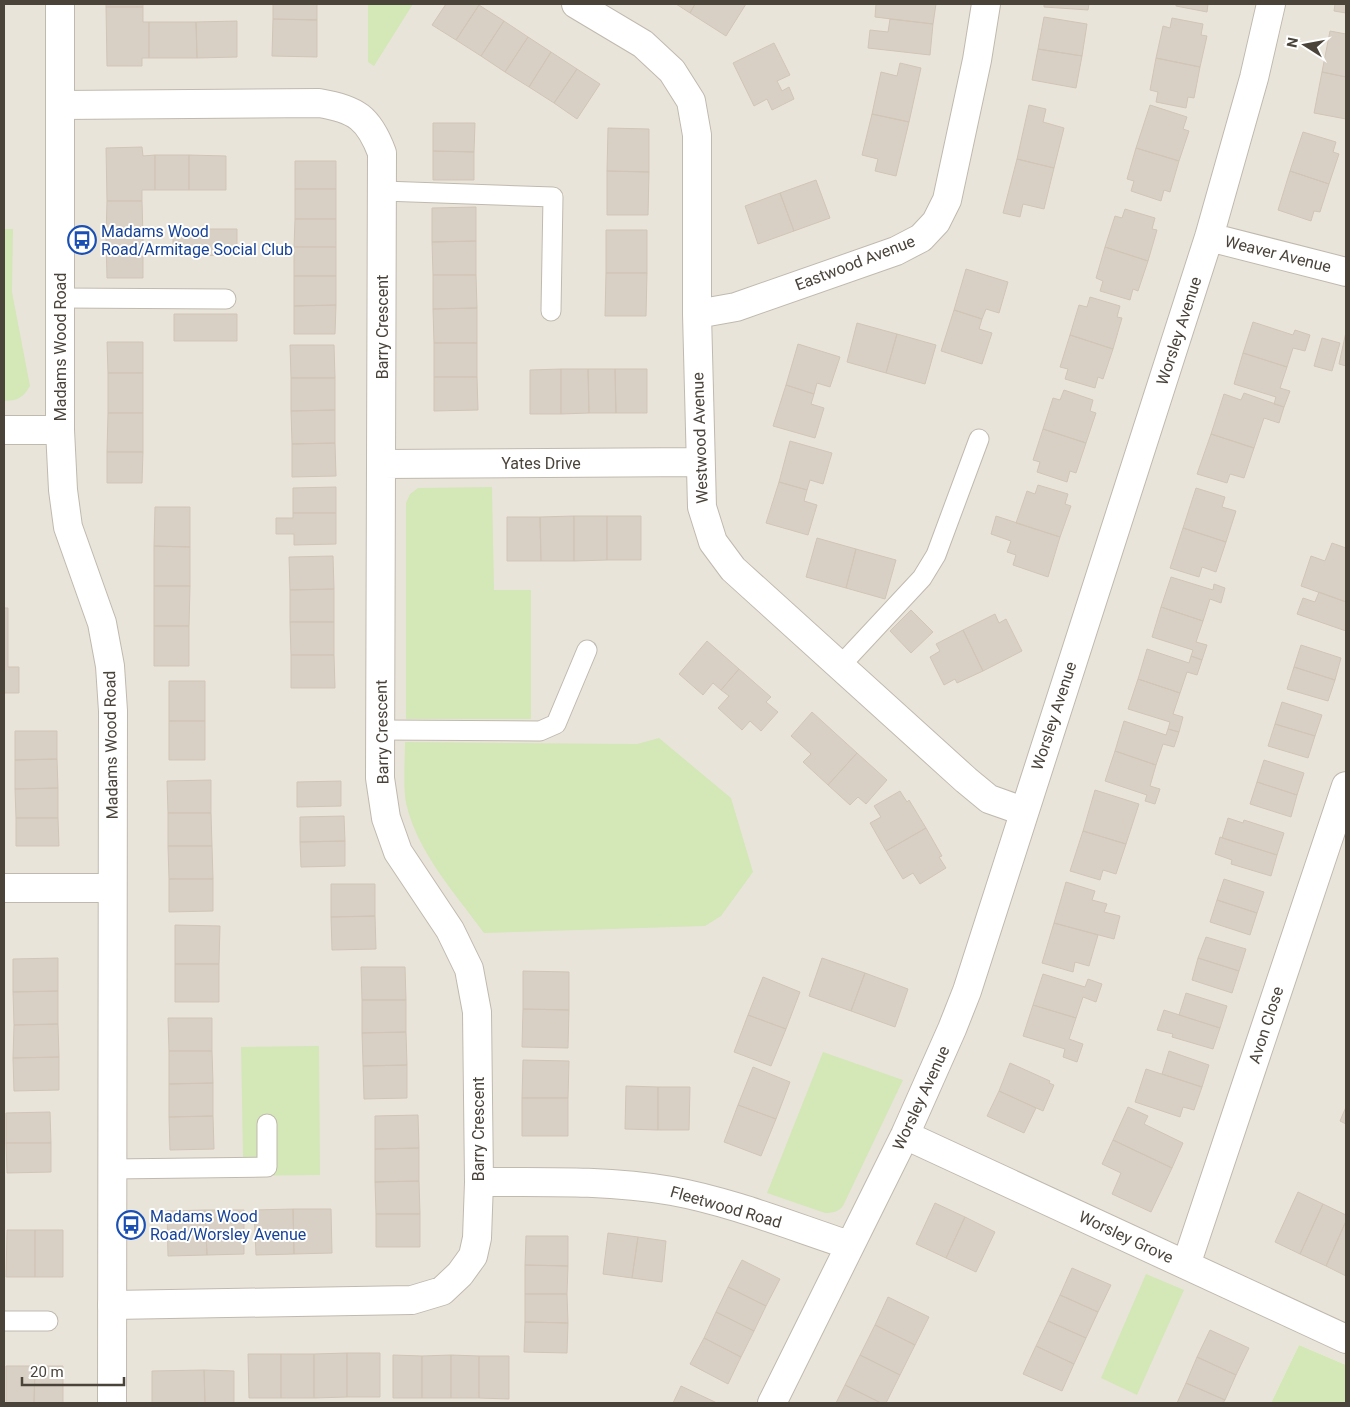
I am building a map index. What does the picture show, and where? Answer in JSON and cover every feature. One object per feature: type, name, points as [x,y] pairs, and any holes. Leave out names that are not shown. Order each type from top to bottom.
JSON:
[{"type":"street","name":"Madams Wood Road","points":[[60,4],[60,430],[62,490],[68,526],[102,623],[110,666],[113,711],[111,888],[112,1403]]},
{"type":"street","name":"Westwood Avenue","points":[[576,4],[643,44],[672,71],[691,101],[697,136],[697,314],[702,507],[713,542],[732,570],[972,785],[989,799],[1023,811]]},
{"type":"street","name":"Eastwood Avenue","points":[[697,314],[736,307],[896,251],[921,238],[936,222],[947,200],[977,60],[986,4]]},
{"type":"street","name":"Worsley Avenue","points":[[772,1403],[905,1135],[952,1029],[966,991],[1209,237],[1254,78],[1271,4]]},
{"type":"street","name":"Barry Crescent","points":[[60,105],[319,103],[341,107],[362,118],[375,134],[382,153],[383,191],[380,778],[386,818],[398,852],[450,930],[469,968],[477,1012],[479,1182],[477,1238],[473,1256],[460,1274],[442,1291],[412,1300],[112,1305]]},
{"type":"street","name":"Weaver Avenue","points":[[1209,237],[1346,272]]},
{"type":"street","points":[[4,430],[60,430]]},
{"type":"street","name":"Yates Drive","points":[[382,464],[700,462]]},
{"type":"street","name":"Avon Close","points":[[1186,1265],[1346,786]]},
{"type":"street","points":[[4,888],[111,888]]},
{"type":"street","name":"Worsley Grove","points":[[905,1135],[1346,1339]]},
{"type":"street","name":"Fleetwood Road","points":[[479,1182],[594,1183],[630,1185],[672,1191],[726,1204],[849,1245]]},
{"type":"lane","points":[[383,191],[553,197],[551,311]]},
{"type":"lane","points":[[60,298],[226,299]]},
{"type":"lane","points":[[840,666],[922,578],[936,555],[980,439]]},
{"type":"lane","points":[[381,730],[540,731],[556,724],[587,650]]},
{"type":"lane","points":[[112,1169],[267,1167],[267,1124]]},
{"type":"lane","points":[[4,1321],[48,1321]]},
{"type":"shaded area","points":[[4,4],[1346,4],[1346,1365],[1299,1345],[1271,1403],[4,1403]]},
{"type":"green space","points":[[368,4],[413,4],[374,66],[368,62]]},
{"type":"green space","points":[[4,229],[13,229],[12,292],[30,386],[19,398],[4,401]]},
{"type":"green space","points":[[492,487],[494,590],[531,590],[531,719],[406,719],[406,503],[410,494],[418,488]]},
{"type":"green space","points":[[659,738],[731,798],[753,872],[721,916],[705,926],[484,933],[438,871],[411,821],[405,796],[405,742],[637,744]]},
{"type":"green space","points":[[319,1046],[320,1175],[169,1177],[168,1159],[243,1157],[241,1047]]},
{"type":"green space","points":[[823,1052],[903,1080],[843,1206],[837,1211],[828,1213],[767,1193]]},
{"type":"green space","points":[[1146,1274],[1184,1290],[1137,1395],[1101,1378]]},
{"type":"green space","points":[[1299,1345],[1346,1365],[1346,1403],[1271,1403]]},
{"type":"building","points":[[106,4],[143,4],[143,7],[106,7]]},
{"type":"building","points":[[273,4],[317,4],[317,20],[273,19]]},
{"type":"building","points":[[446,4],[479,5],[456,40],[432,25]]},
{"type":"building","points":[[676,4],[695,4],[690,13]]},
{"type":"building","points":[[695,4],[746,4],[726,36],[690,13]]},
{"type":"building","points":[[876,4],[936,4],[933,24],[875,17]]},
{"type":"building","points":[[1044,4],[1089,4],[1088,10],[1044,7]]},
{"type":"building","points":[[1176,4],[1208,4],[1207,12],[1176,6]]},
{"type":"building","points":[[1335,4],[1346,4],[1346,13],[1334,11]]},
{"type":"building","points":[[479,5],[504,21],[481,56],[456,40]]},
{"type":"building","points":[[106,7],[143,7],[143,22],[149,22],[149,58],[142,58],[142,66],[107,66]]},
{"type":"building","points":[[1044,17],[1087,24],[1082,56],[1038,49]]},
{"type":"building","points":[[1172,18],[1203,24],[1201,35],[1207,36],[1200,67],[1156,58],[1163,26],[1170,28]]},
{"type":"building","points":[[273,19],[317,20],[317,57],[272,56]]},
{"type":"building","points":[[890,19],[933,24],[930,55],[868,48],[870,30],[888,32]]},
{"type":"building","points":[[237,21],[237,57],[197,58],[196,22]]},
{"type":"building","points":[[504,21],[528,37],[505,72],[481,56]]},
{"type":"building","points":[[149,22],[196,22],[197,58],[149,58]]},
{"type":"building","points":[[1330,31],[1346,34],[1346,77],[1322,72]]},
{"type":"building","points":[[528,37],[551,52],[529,87],[505,72]]},
{"type":"building","points":[[774,43],[790,75],[777,81],[782,91],[789,87],[794,99],[772,110],[767,99],[754,106],[733,63]]},
{"type":"building","points":[[1038,49],[1082,56],[1076,88],[1032,80]]},
{"type":"building","points":[[551,52],[577,69],[554,103],[529,87]]},
{"type":"building","points":[[1156,58],[1200,67],[1194,98],[1188,97],[1186,108],[1156,102],[1158,92],[1150,90]]},
{"type":"building","points":[[900,63],[921,68],[909,122],[872,114],[881,72],[897,76]]},
{"type":"building","points":[[577,69],[600,84],[577,119],[554,103]]},
{"type":"building","points":[[1322,72],[1346,77],[1346,119],[1314,113]]},
{"type":"building","points":[[1029,105],[1046,109],[1043,122],[1064,128],[1054,168],[1017,159]]},
{"type":"building","points":[[1150,105],[1187,117],[1183,129],[1189,131],[1179,161],[1136,148]]},
{"type":"building","points":[[872,114],[909,122],[896,176],[875,171],[878,159],[862,155]]},
{"type":"building","points":[[433,123],[475,123],[474,152],[433,151]]},
{"type":"building","points":[[608,128],[649,129],[649,172],[607,171]]},
{"type":"building","points":[[1303,132],[1336,142],[1333,152],[1339,154],[1329,184],[1290,171]]},
{"type":"building","points":[[142,147],[143,156],[155,155],[155,190],[142,190],[142,201],[107,201],[106,148]]},
{"type":"building","points":[[1136,148],[1179,161],[1170,192],[1164,190],[1161,201],[1131,191],[1134,181],[1127,179]]},
{"type":"building","points":[[433,151],[474,152],[474,180],[433,180]]},
{"type":"building","points":[[155,155],[189,155],[189,190],[155,190]]},
{"type":"building","points":[[189,155],[226,156],[226,190],[189,190]]},
{"type":"building","points":[[1017,159],[1054,168],[1044,209],[1023,204],[1020,217],[1003,213]]},
{"type":"building","points":[[295,161],[336,161],[336,189],[295,189]]},
{"type":"building","points":[[607,171],[649,172],[648,215],[607,215]]},
{"type":"building","points":[[1290,171],[1329,184],[1320,212],[1314,211],[1311,221],[1278,210]]},
{"type":"building","points":[[816,180],[830,218],[794,231],[780,193]]},
{"type":"building","points":[[295,189],[336,189],[336,219],[295,219]]},
{"type":"building","points":[[780,193],[794,231],[758,244],[745,206]]},
{"type":"building","points":[[107,201],[142,201],[143,237],[106,237]]},
{"type":"building","points":[[476,207],[476,241],[432,242],[432,208]]},
{"type":"building","points":[[1125,209],[1155,218],[1152,229],[1157,230],[1148,261],[1105,247],[1115,216],[1122,218]]},
{"type":"building","points":[[295,219],[336,219],[336,247],[294,247]]},
{"type":"building","points":[[173,229],[237,229],[237,255],[173,256]]},
{"type":"building","points":[[606,230],[647,230],[647,273],[606,273]]},
{"type":"building","points":[[106,237],[143,237],[143,278],[107,278]]},
{"type":"building","points":[[476,241],[476,275],[433,275],[432,242]]},
{"type":"building","points":[[294,247],[336,247],[336,276],[294,276]]},
{"type":"building","points":[[1105,247],[1148,261],[1138,291],[1133,289],[1130,300],[1100,291],[1103,281],[1096,278]]},
{"type":"building","points":[[966,269],[1008,282],[999,313],[986,309],[982,319],[954,310]]},
{"type":"building","points":[[606,273],[647,273],[646,316],[605,316]]},
{"type":"building","points":[[433,275],[476,275],[477,308],[433,309]]},
{"type":"building","points":[[294,276],[336,276],[336,305],[294,306]]},
{"type":"building","points":[[1090,297],[1120,306],[1117,317],[1122,318],[1113,349],[1070,335],[1079,305],[1087,307]]},
{"type":"building","points":[[336,305],[335,334],[294,334],[294,306]]},
{"type":"building","points":[[477,308],[477,343],[434,343],[433,309]]},
{"type":"building","points":[[954,310],[982,319],[979,329],[992,333],[982,364],[941,351]]},
{"type":"building","points":[[174,314],[237,314],[237,341],[174,341]]},
{"type":"building","points":[[1253,322],[1293,335],[1295,330],[1310,335],[1305,351],[1293,348],[1287,367],[1243,353]]},
{"type":"building","points":[[857,323],[897,334],[886,373],[847,362]]},
{"type":"building","points":[[1346,332],[1346,366],[1339,364]]},
{"type":"building","points":[[897,334],[936,345],[925,384],[886,373]]},
{"type":"building","points":[[1070,335],[1113,349],[1103,379],[1098,377],[1095,388],[1065,379],[1068,369],[1060,367]]},
{"type":"building","points":[[1322,338],[1340,343],[1332,371],[1314,366]]},
{"type":"building","points":[[107,342],[143,342],[143,373],[108,373]]},
{"type":"building","points":[[434,343],[477,343],[477,377],[434,377]]},
{"type":"building","points":[[798,344],[840,357],[830,387],[817,383],[814,394],[786,385]]},
{"type":"building","points":[[290,345],[334,345],[335,378],[291,378]]},
{"type":"building","points":[[1243,353],[1287,367],[1280,388],[1290,391],[1284,407],[1274,404],[1276,397],[1234,384]]},
{"type":"building","points":[[561,369],[588,369],[589,413],[561,414]]},
{"type":"building","points":[[561,369],[561,414],[530,414],[530,370]]},
{"type":"building","points":[[588,369],[615,369],[616,413],[589,413]]},
{"type":"building","points":[[615,369],[647,369],[647,413],[616,413]]},
{"type":"building","points":[[108,373],[143,373],[143,413],[108,413]]},
{"type":"building","points":[[434,377],[477,377],[478,410],[434,411]]},
{"type":"building","points":[[291,378],[335,378],[335,410],[291,411]]},
{"type":"building","points":[[786,385],[814,394],[811,404],[824,408],[815,438],[773,426]]},
{"type":"building","points":[[1064,390],[1093,400],[1090,411],[1096,413],[1086,443],[1043,429],[1053,398],[1060,400]]},
{"type":"building","points":[[1244,393],[1284,407],[1279,423],[1264,418],[1254,448],[1211,434],[1224,394],[1241,400]]},
{"type":"building","points":[[335,410],[335,443],[292,444],[291,411]]},
{"type":"building","points":[[108,413],[143,413],[143,452],[107,452]]},
{"type":"building","points":[[1043,429],[1086,443],[1076,473],[1070,471],[1067,482],[1037,472],[1040,462],[1033,460]]},
{"type":"building","points":[[1211,434],[1254,448],[1244,478],[1230,474],[1227,483],[1197,474]]},
{"type":"building","points":[[790,441],[832,453],[823,484],[810,480],[807,490],[779,482]]},
{"type":"building","points":[[335,443],[336,476],[292,477],[292,444]]},
{"type":"building","points":[[107,452],[143,452],[142,483],[107,483]]},
{"type":"building","points":[[779,482],[807,490],[804,501],[817,505],[808,535],[766,523]]},
{"type":"building","points":[[1038,485],[1068,494],[1065,504],[1071,506],[1060,537],[1016,523],[1027,491],[1035,494]]},
{"type":"building","points":[[336,487],[336,513],[293,513],[293,488]]},
{"type":"building","points":[[1196,488],[1225,497],[1222,507],[1236,511],[1226,542],[1183,528]]},
{"type":"building","points":[[155,507],[190,507],[190,547],[154,546]]},
{"type":"building","points":[[293,513],[336,513],[336,544],[294,545],[294,534],[276,534],[276,518],[293,518]]},
{"type":"building","points":[[574,516],[607,516],[607,560],[574,561]]},
{"type":"building","points":[[574,516],[574,561],[541,561],[540,517]]},
{"type":"building","points":[[607,516],[641,516],[641,560],[607,560]]},
{"type":"building","points":[[996,516],[1060,537],[1048,577],[1013,565],[1016,555],[1007,552],[1011,541],[991,534]]},
{"type":"building","points":[[507,517],[540,517],[541,561],[507,561]]},
{"type":"building","points":[[1183,528],[1226,542],[1216,572],[1202,567],[1199,577],[1170,568]]},
{"type":"building","points":[[817,538],[856,549],[846,588],[806,577]]},
{"type":"building","points":[[1332,543],[1346,548],[1346,602],[1301,586],[1311,556],[1325,561]]},
{"type":"building","points":[[154,546],[190,547],[190,586],[154,586]]},
{"type":"building","points":[[856,549],[896,560],[885,599],[846,588]]},
{"type":"building","points":[[333,556],[334,589],[290,590],[289,557]]},
{"type":"building","points":[[1171,577],[1213,590],[1214,584],[1225,588],[1221,603],[1210,599],[1203,621],[1161,607]]},
{"type":"building","points":[[154,586],[190,586],[189,626],[154,626]]},
{"type":"building","points":[[334,589],[334,622],[290,622],[290,590]]},
{"type":"building","points":[[1319,592],[1346,602],[1346,631],[1297,614],[1303,598],[1315,602]]},
{"type":"building","points":[[1161,607],[1203,621],[1196,642],[1207,645],[1202,660],[1191,656],[1193,650],[1152,637]]},
{"type":"building","points":[[4,608],[8,608],[8,667],[19,667],[19,693],[4,693]]},
{"type":"building","points":[[911,610],[933,632],[911,653],[890,631]]},
{"type":"building","points":[[995,614],[999,623],[1006,619],[1022,651],[983,671],[963,630]]},
{"type":"building","points":[[290,622],[334,622],[334,655],[291,655]]},
{"type":"building","points":[[154,626],[189,626],[189,666],[154,666]]},
{"type":"building","points":[[963,630],[983,671],[957,683],[955,679],[944,685],[930,657],[940,651],[936,644]]},
{"type":"building","points":[[707,641],[739,669],[721,690],[713,683],[703,695],[679,674]]},
{"type":"building","points":[[1301,645],[1341,658],[1335,680],[1294,667]]},
{"type":"building","points":[[1147,649],[1189,663],[1191,656],[1202,660],[1197,675],[1187,672],[1180,693],[1138,679]]},
{"type":"building","points":[[291,655],[334,655],[335,688],[291,688]]},
{"type":"building","points":[[1294,667],[1335,680],[1328,701],[1287,689]]},
{"type":"building","points":[[739,669],[771,697],[766,702],[778,712],[761,731],[750,721],[742,730],[718,708],[729,696],[721,690]]},
{"type":"building","points":[[1138,679],[1180,693],[1173,714],[1183,717],[1179,732],[1168,729],[1170,722],[1128,709]]},
{"type":"building","points":[[169,681],[205,681],[205,721],[169,721]]},
{"type":"building","points":[[1282,702],[1322,715],[1315,736],[1275,724]]},
{"type":"building","points":[[812,712],[857,753],[828,785],[803,762],[811,754],[791,736]]},
{"type":"building","points":[[169,721],[205,721],[205,760],[169,760]]},
{"type":"building","points":[[1124,721],[1166,735],[1168,729],[1179,732],[1174,747],[1163,744],[1156,765],[1115,751]]},
{"type":"building","points":[[1275,724],[1315,736],[1308,758],[1268,746]]},
{"type":"building","points":[[15,731],[57,731],[57,759],[15,760]]},
{"type":"building","points":[[1115,751],[1156,765],[1150,786],[1160,789],[1155,804],[1145,801],[1147,795],[1105,781]]},
{"type":"building","points":[[857,753],[887,780],[866,804],[858,797],[850,805],[828,785]]},
{"type":"building","points":[[57,759],[58,788],[15,789],[15,760]]},
{"type":"building","points":[[1264,760],[1304,773],[1297,795],[1257,782]]},
{"type":"building","points":[[211,780],[211,813],[168,813],[167,781]]},
{"type":"building","points":[[341,781],[341,806],[297,807],[297,782]]},
{"type":"building","points":[[1257,782],[1297,795],[1291,817],[1250,804]]},
{"type":"building","points":[[58,788],[58,818],[16,818],[15,789]]},
{"type":"building","points":[[1095,790],[1139,804],[1126,844],[1083,831]]},
{"type":"building","points":[[900,791],[907,802],[909,800],[926,828],[886,851],[870,823],[881,817],[874,806]]},
{"type":"building","points":[[168,813],[211,813],[212,846],[168,846]]},
{"type":"building","points":[[344,816],[345,841],[300,842],[300,817]]},
{"type":"building","points":[[16,818],[58,818],[59,846],[16,846]]},
{"type":"building","points":[[1228,818],[1243,823],[1244,820],[1284,833],[1277,855],[1222,838]]},
{"type":"building","points":[[926,828],[942,856],[939,857],[946,868],[920,884],[913,873],[903,879],[886,851]]},
{"type":"building","points":[[1083,831],[1126,844],[1116,874],[1103,870],[1100,880],[1070,871]]},
{"type":"building","points":[[1220,837],[1277,855],[1271,876],[1231,864],[1232,860],[1215,854]]},
{"type":"building","points":[[345,841],[345,866],[301,867],[300,842]]},
{"type":"building","points":[[168,846],[212,846],[213,879],[169,879]]},
{"type":"building","points":[[169,879],[213,879],[213,911],[169,912]]},
{"type":"building","points":[[1224,879],[1264,892],[1257,913],[1217,900]]},
{"type":"building","points":[[1066,882],[1095,891],[1092,900],[1107,904],[1104,912],[1120,916],[1114,939],[1054,923]]},
{"type":"building","points":[[331,884],[375,884],[375,916],[331,917]]},
{"type":"building","points":[[1217,900],[1257,913],[1250,935],[1210,922]]},
{"type":"building","points":[[375,916],[376,949],[332,950],[331,917]]},
{"type":"building","points":[[1054,923],[1098,935],[1089,966],[1075,962],[1073,972],[1042,963]]},
{"type":"building","points":[[175,925],[220,926],[219,964],[175,964]]},
{"type":"building","points":[[1206,937],[1246,949],[1239,971],[1198,958]]},
{"type":"building","points":[[58,958],[58,991],[13,992],[13,959]]},
{"type":"building","points":[[822,958],[865,973],[851,1011],[809,996]]},
{"type":"building","points":[[1198,958],[1239,971],[1232,993],[1192,980]]},
{"type":"building","points":[[175,964],[219,964],[219,1002],[175,1002]]},
{"type":"building","points":[[361,967],[405,967],[406,1000],[362,1000]]},
{"type":"building","points":[[523,971],[569,972],[569,1010],[523,1009]]},
{"type":"building","points":[[865,973],[908,989],[895,1027],[851,1011]]},
{"type":"building","points":[[1043,974],[1085,987],[1088,979],[1102,984],[1096,1002],[1083,997],[1076,1018],[1033,1005]]},
{"type":"building","points":[[763,977],[800,992],[786,1029],[748,1015]]},
{"type":"building","points":[[58,991],[58,1024],[14,1025],[13,992]]},
{"type":"building","points":[[1186,993],[1227,1006],[1220,1028],[1179,1015]]},
{"type":"building","points":[[362,1000],[406,1000],[406,1032],[362,1033]]},
{"type":"building","points":[[1033,1005],[1076,1018],[1069,1039],[1083,1044],[1077,1062],[1063,1057],[1065,1049],[1023,1036]]},
{"type":"building","points":[[523,1009],[569,1010],[568,1048],[522,1047]]},
{"type":"building","points":[[1164,1010],[1220,1028],[1213,1049],[1172,1037],[1173,1034],[1157,1030]]},
{"type":"building","points":[[748,1015],[786,1029],[771,1066],[734,1052]]},
{"type":"building","points":[[168,1018],[212,1018],[212,1051],[169,1051]]},
{"type":"building","points":[[58,1024],[59,1057],[13,1058],[14,1025]]},
{"type":"building","points":[[406,1032],[407,1065],[363,1066],[362,1033]]},
{"type":"building","points":[[169,1051],[212,1051],[213,1083],[169,1084]]},
{"type":"building","points":[[1169,1051],[1209,1065],[1202,1087],[1162,1074]]},
{"type":"building","points":[[59,1057],[59,1090],[14,1091],[13,1058]]},
{"type":"building","points":[[523,1060],[569,1061],[568,1098],[522,1098]]},
{"type":"building","points":[[1010,1063],[1050,1081],[1049,1083],[1054,1085],[1043,1111],[999,1091]]},
{"type":"building","points":[[407,1065],[407,1098],[364,1099],[363,1066]]},
{"type":"building","points":[[753,1067],[790,1082],[776,1119],[738,1105]]},
{"type":"building","points":[[1146,1069],[1202,1087],[1194,1110],[1183,1107],[1180,1117],[1135,1102]]},
{"type":"building","points":[[213,1083],[213,1116],[169,1117],[169,1084]]},
{"type":"building","points":[[626,1086],[658,1087],[658,1130],[625,1129]]},
{"type":"building","points":[[658,1087],[690,1087],[689,1130],[658,1130]]},
{"type":"building","points":[[999,1091],[1036,1108],[1024,1133],[987,1116]]},
{"type":"building","points":[[522,1098],[568,1098],[568,1136],[522,1136]]},
{"type":"building","points":[[738,1105],[776,1119],[761,1156],[724,1142]]},
{"type":"building","points":[[1128,1107],[1148,1116],[1144,1124],[1183,1143],[1172,1168],[1113,1140]]},
{"type":"building","points":[[1346,1107],[1346,1124],[1340,1121]]},
{"type":"building","points":[[50,1112],[51,1143],[6,1143],[6,1113]]},
{"type":"building","points":[[418,1115],[419,1148],[375,1149],[375,1116]]},
{"type":"building","points":[[213,1116],[214,1149],[170,1150],[169,1117]]},
{"type":"building","points":[[1113,1140],[1172,1168],[1151,1212],[1112,1194],[1121,1173],[1102,1164]]},
{"type":"building","points":[[6,1143],[51,1143],[51,1172],[7,1173]]},
{"type":"building","points":[[419,1148],[419,1181],[375,1182],[375,1149]]},
{"type":"building","points":[[419,1181],[420,1214],[376,1214],[375,1182]]},
{"type":"building","points":[[1298,1192],[1323,1204],[1300,1254],[1275,1242]]},
{"type":"building","points":[[935,1203],[965,1217],[946,1258],[916,1244]]},
{"type":"building","points":[[1323,1204],[1346,1215],[1346,1221],[1326,1266],[1300,1254]]},
{"type":"building","points":[[293,1209],[331,1209],[332,1253],[294,1254]]},
{"type":"building","points":[[293,1209],[294,1254],[256,1255],[254,1210]]},
{"type":"building","points":[[205,1210],[207,1255],[168,1256],[167,1211]]},
{"type":"building","points":[[205,1210],[244,1210],[244,1254],[207,1255]]},
{"type":"building","points":[[376,1214],[420,1214],[420,1247],[376,1247]]},
{"type":"building","points":[[965,1217],[995,1232],[976,1272],[946,1258]]},
{"type":"building","points":[[1346,1221],[1346,1276],[1326,1266]]},
{"type":"building","points":[[7,1230],[35,1230],[35,1277],[6,1277]]},
{"type":"building","points":[[35,1230],[63,1230],[63,1277],[35,1277]]},
{"type":"building","points":[[608,1233],[638,1237],[632,1278],[603,1274]]},
{"type":"building","points":[[526,1236],[568,1236],[568,1266],[525,1265]]},
{"type":"building","points":[[638,1237],[666,1241],[662,1282],[632,1278]]},
{"type":"building","points":[[742,1260],[780,1279],[766,1306],[728,1287]]},
{"type":"building","points":[[525,1265],[568,1266],[567,1294],[525,1294]]},
{"type":"building","points":[[1072,1268],[1111,1285],[1098,1312],[1060,1295]]},
{"type":"building","points":[[728,1287],[766,1306],[754,1331],[716,1312]]},
{"type":"building","points":[[525,1294],[567,1294],[568,1323],[525,1322]]},
{"type":"building","points":[[1060,1295],[1098,1312],[1086,1338],[1048,1321]]},
{"type":"building","points":[[888,1297],[929,1317],[915,1345],[875,1325]]},
{"type":"building","points":[[716,1312],[754,1331],[741,1357],[704,1338]]},
{"type":"building","points":[[1048,1321],[1086,1338],[1074,1364],[1036,1346]]},
{"type":"building","points":[[525,1322],[568,1323],[567,1353],[524,1352]]},
{"type":"building","points":[[875,1325],[915,1345],[900,1375],[860,1355]]},
{"type":"building","points":[[1210,1330],[1249,1348],[1236,1375],[1197,1357]]},
{"type":"building","points":[[704,1338],[741,1357],[728,1384],[690,1364]]},
{"type":"building","points":[[1036,1346],[1074,1364],[1062,1391],[1023,1374]]},
{"type":"building","points":[[347,1353],[347,1397],[314,1398],[314,1354]]},
{"type":"building","points":[[347,1353],[380,1353],[380,1397],[347,1397]]},
{"type":"building","points":[[248,1354],[281,1354],[281,1398],[249,1398]]},
{"type":"building","points":[[281,1354],[314,1354],[314,1398],[281,1398]]},
{"type":"building","points":[[393,1355],[422,1356],[422,1398],[393,1398]]},
{"type":"building","points":[[451,1355],[451,1398],[422,1398],[422,1356]]},
{"type":"building","points":[[451,1355],[479,1356],[479,1398],[451,1398]]},
{"type":"building","points":[[860,1355],[900,1375],[886,1403],[881,1403],[845,1385]]},
{"type":"building","points":[[479,1356],[509,1356],[509,1399],[479,1398]]},
{"type":"building","points":[[1197,1357],[1236,1375],[1225,1400],[1186,1383]]},
{"type":"building","points":[[6,1366],[35,1366],[34,1403],[6,1403]]},
{"type":"building","points":[[35,1366],[63,1366],[63,1403],[34,1403]]},
{"type":"building","points":[[204,1370],[234,1371],[234,1403],[205,1403]]},
{"type":"building","points":[[204,1370],[205,1403],[152,1403],[152,1371]]},
{"type":"building","points":[[1186,1383],[1225,1400],[1223,1403],[1177,1403]]},
{"type":"building","points":[[845,1385],[881,1403],[836,1403]]},
{"type":"building","points":[[681,1386],[717,1403],[673,1403]]},
{"type":"place","name":"Madams Wood Road/Armitage Social Club","points":[[82,240]]},
{"type":"place","name":"Madams Wood Road/Worsley Avenue","points":[[131,1225]]}]
